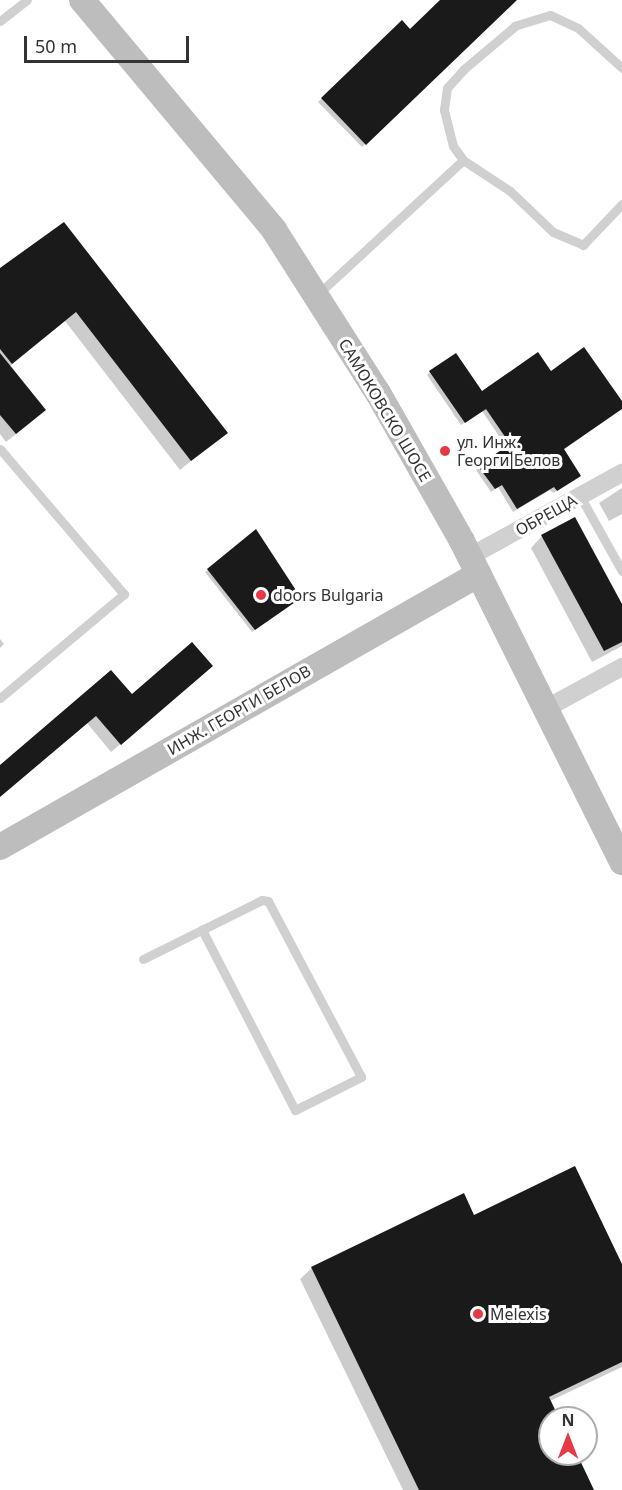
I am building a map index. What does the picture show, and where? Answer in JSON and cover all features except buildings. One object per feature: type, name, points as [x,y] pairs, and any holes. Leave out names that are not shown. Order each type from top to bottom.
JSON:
[{"type":"main road","name":"САМОКОВСКО ШОСЕ","points":[[82,0],[274,230],[378,393],[474,565],[622,862]]},
{"type":"main road","name":"ИНЖ. ГЕОРГИ БЕЛОВ","points":[[0,847],[474,565]]},
{"type":"street","name":"ОБРЕЩА","points":[[474,565],[580,496],[622,473]]},
{"type":"street","points":[[545,709],[622,667]]},
{"type":"lane","points":[[0,21],[27,0]]},
{"type":"lane","points":[[622,68],[578,28],[550,15],[515,26],[464,69],[447,88],[444,110],[453,146],[463,160],[510,191],[553,232],[583,245],[622,204]]},
{"type":"lane","points":[[316,296],[463,160]]},
{"type":"lane","points":[[0,449],[124,594],[0,698]]},
{"type":"lane","points":[[580,496],[622,571]]},
{"type":"lane","points":[[143,959],[262,900],[268,902],[362,1077],[295,1110],[202,930]]},
{"type":"place","name":"ул. Инж. Георги Белов","points":[[445,451]]},
{"type":"place","name":"doors Bulgaria","points":[[261,595]]},
{"type":"place","name":"Мelexis","points":[[478,1314]]}]
